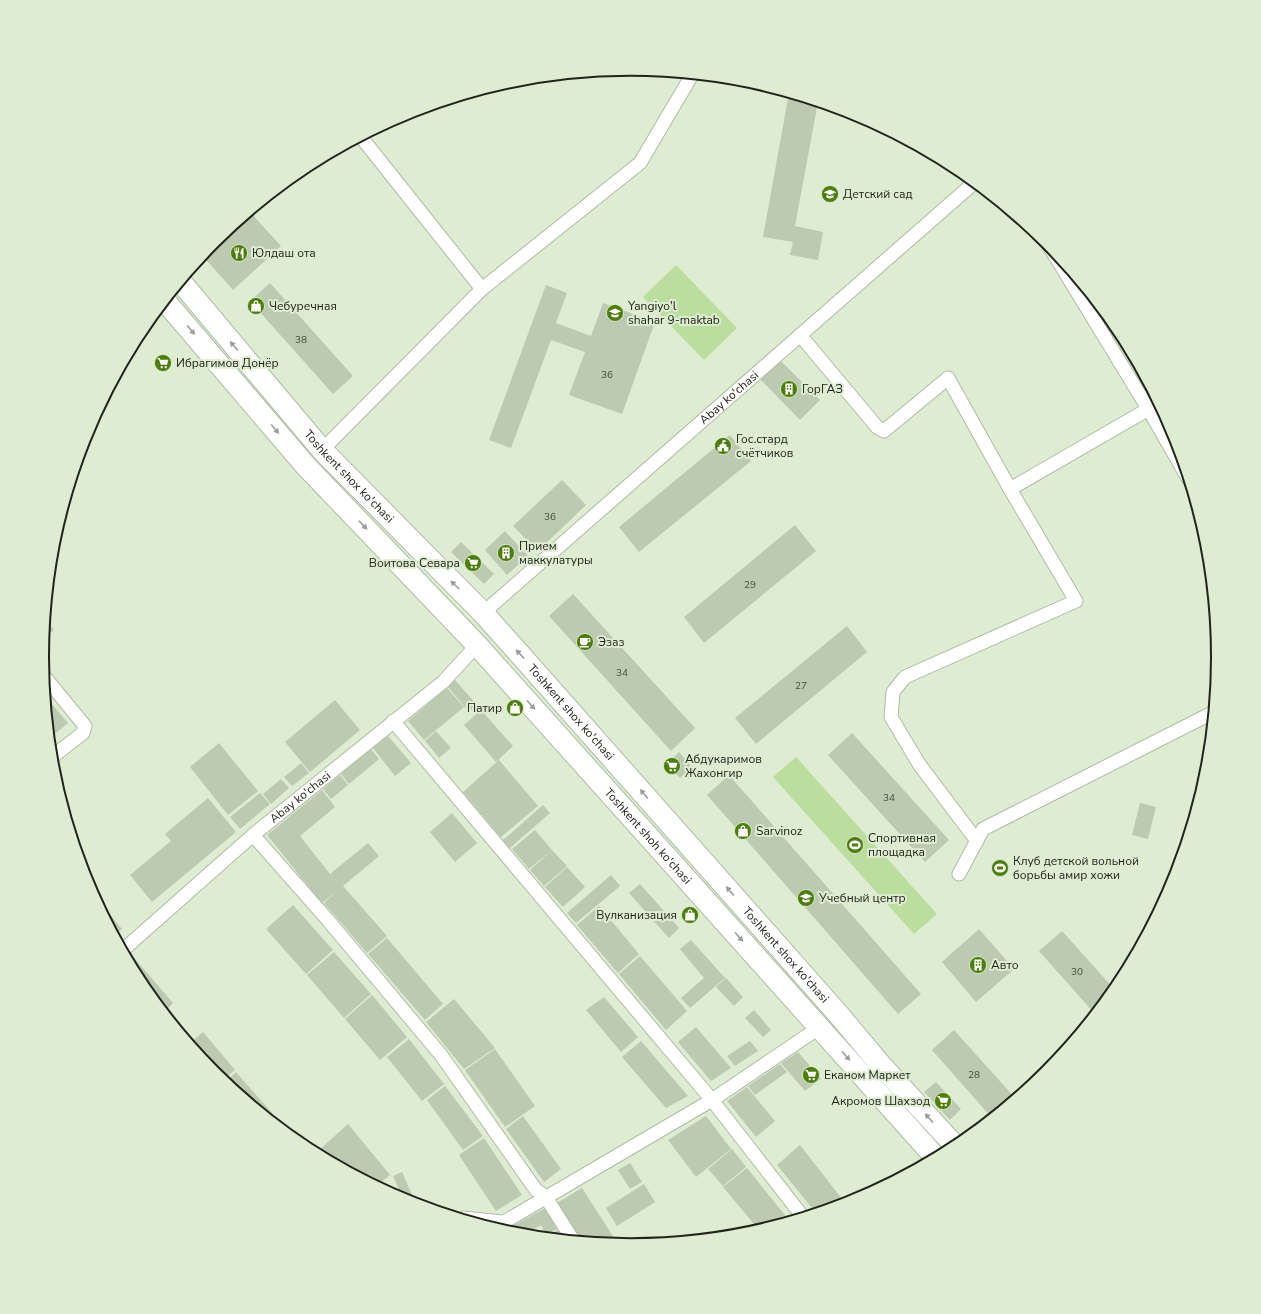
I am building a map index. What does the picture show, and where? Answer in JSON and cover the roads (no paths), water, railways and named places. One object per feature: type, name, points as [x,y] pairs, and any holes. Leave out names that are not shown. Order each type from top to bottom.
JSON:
[{"type":"main road","name":"Toshkent shox ko'chasi","points":[[184,285],[322,450],[489,620],[839,1015],[872,1070],[933,1154]]},
{"type":"main road","name":"Toshkent shox ko'chasi","points":[[168,304],[305,465],[477,645]]},
{"type":"main road","points":[[462,629],[489,620]]},
{"type":"main road","points":[[477,645],[489,620]]},
{"type":"main road","name":"Toshkent shoh ko'chasi","points":[[477,645],[820,1027]]},
{"type":"main road","name":"Toshkent shox ko'chasi","points":[[820,1027],[872,1070],[951,1142]]},
{"type":"street","points":[[322,450],[482,289],[640,163],[689,79]]},
{"type":"street","points":[[364,140],[482,289]]},
{"type":"street","name":"Abay ko'chasi","points":[[489,620],[800,335],[970,186]]},
{"type":"street","points":[[1067,273],[1154,406],[1170,441]]},
{"type":"street","points":[[800,335],[877,427],[884,431],[948,378],[1010,489],[1076,601],[904,677],[893,692],[891,717],[924,770],[977,841]]},
{"type":"street","points":[[1010,489],[1154,406]]},
{"type":"street","name":"Abay ko'chasi","points":[[126,947],[253,835],[443,682],[477,645]]},
{"type":"street","points":[[50,683],[85,726],[83,733],[57,753]]},
{"type":"street","points":[[959,874],[984,829],[1209,715]]},
{"type":"street","points":[[393,721],[712,1100],[800,1213]]},
{"type":"street","points":[[253,835],[327,919],[441,1054],[536,1190],[545,1196],[570,1235]]},
{"type":"street","points":[[501,1223],[545,1196],[712,1100],[820,1027]]},
{"type":"place","name":"Детский сад","points":[[830,194]]},
{"type":"place","name":"Юлдаш ота","points":[[239,253]]},
{"type":"place","name":"Чебуречная","points":[[256,306]]},
{"type":"place","name":"Yangiyo'l shahar 9-maktab","points":[[615,313]]},
{"type":"place","name":"Ибрагимов Донёр","points":[[163,363]]},
{"type":"place","name":"ГорГАЗ","points":[[789,389]]},
{"type":"place","name":"Гос.стард счётчиков","points":[[723,446]]},
{"type":"place","name":"Прием маккулатуры","points":[[506,553]]},
{"type":"place","name":"Воитова Севара","points":[[473,563]]},
{"type":"place","name":"Эзаз","points":[[585,642]]},
{"type":"place","name":"Патир","points":[[515,708]]},
{"type":"place","name":"Абдукаримов Жахонгир","points":[[672,766]]},
{"type":"place","name":"Sarvinoz","points":[[743,831]]},
{"type":"place","name":"Спортивная площадка","points":[[855,845]]},
{"type":"place","name":"Клуб детской вольной борьбы амир хожи","points":[[1000,868]]},
{"type":"place","name":"Учебный центр","points":[[806,898]]},
{"type":"place","name":"Вулканизация","points":[[690,915]]},
{"type":"place","name":"Авто","points":[[978,965]]},
{"type":"place","name":"Еканом Маркет","points":[[811,1075]]},
{"type":"place","name":"Акромов Шахзод","points":[[943,1101]]}]
